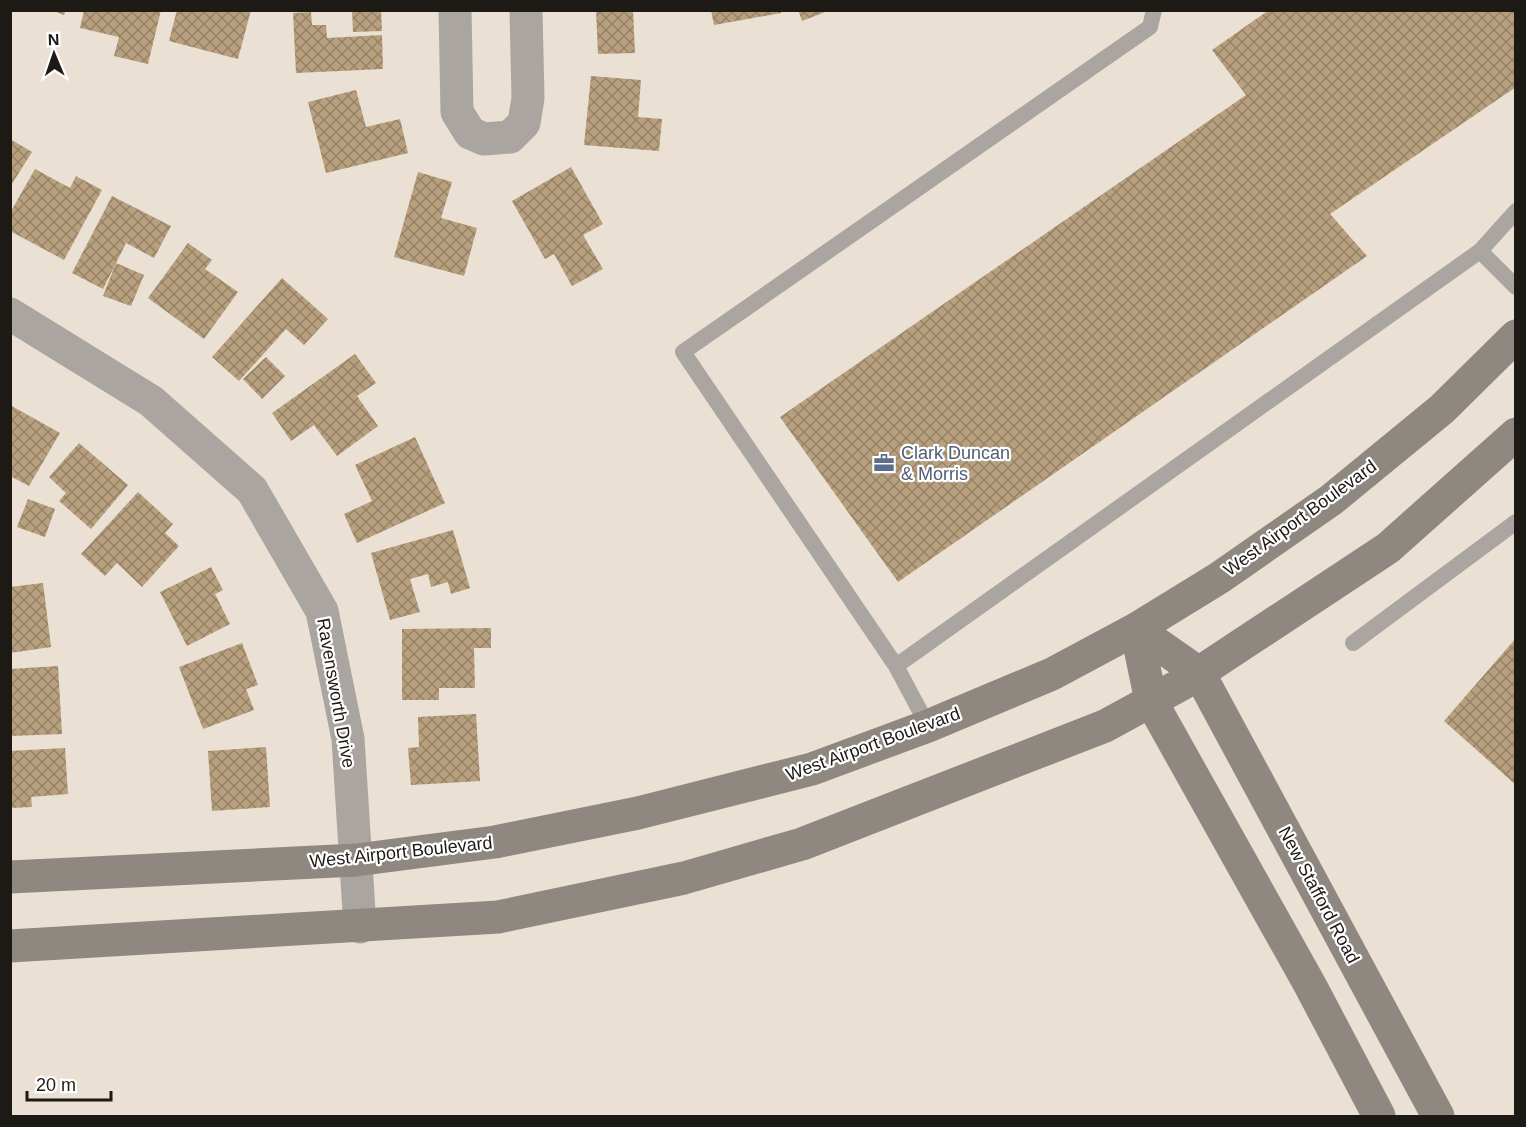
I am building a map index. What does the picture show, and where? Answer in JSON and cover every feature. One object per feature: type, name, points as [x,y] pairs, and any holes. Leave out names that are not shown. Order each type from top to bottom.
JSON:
[{"type":"main road","name":"West Airport Boulevard","points":[[10,877],[356,860],[495,842],[638,813],[812,769],[928,726],[1052,674],[1136,629],[1219,578],[1331,500],[1442,410],[1515,336]]},
{"type":"main road","points":[[10,946],[498,917],[684,878],[802,844],[1105,726],[1182,684],[1388,548],[1515,434]]},
{"type":"main road","points":[[1136,629],[1199,673]]},
{"type":"main road","points":[[1136,629],[1151,701],[1380,1116]]},
{"type":"main road","name":"New Stafford Road","points":[[1199,673],[1438,1116]]},
{"type":"street","points":[[454,10],[457,112],[470,133],[484,139],[510,137],[524,123],[528,98],[526,10]]},
{"type":"street","name":"Ravensworth Drive","points":[[10,314],[151,401],[252,490],[322,611],[348,739],[360,927]]},
{"type":"lane","points":[[928,726],[896,666],[683,352],[1150,27],[1154,10]]},
{"type":"lane","points":[[896,666],[1480,251],[1515,211]]},
{"type":"lane","points":[[1480,251],[1515,287]]},
{"type":"lane","points":[[1353,643],[1515,522]]},
{"type":"building","points":[[51,10],[66,10],[64,15]]},
{"type":"building","points":[[84,10],[161,10],[148,64],[114,56],[119,37],[80,28]]},
{"type":"building","points":[[177,10],[251,10],[238,59],[169,41]]},
{"type":"building","points":[[352,10],[381,10],[382,31],[353,32]]},
{"type":"building","points":[[596,10],[633,10],[635,53],[598,54]]},
{"type":"building","points":[[711,10],[781,10],[781,13],[714,25]]},
{"type":"building","points":[[798,10],[828,10],[828,11],[802,21]]},
{"type":"building","points":[[1269,10],[1516,10],[1516,87],[1330,214],[1367,256],[898,582],[780,417],[1246,95],[1212,50]]},
{"type":"building","points":[[311,12],[312,25],[326,25],[327,38],[382,35],[383,69],[296,73],[293,13]]},
{"type":"building","points":[[591,76],[641,80],[638,117],[662,119],[659,151],[584,145]]},
{"type":"building","points":[[356,90],[366,127],[400,119],[408,153],[326,173],[308,102]]},
{"type":"building","points":[[10,139],[32,152],[10,187]]},
{"type":"building","points":[[571,167],[603,224],[583,235],[603,269],[572,286],[554,254],[545,259],[512,201]]},
{"type":"building","points":[[35,169],[70,188],[76,176],[102,190],[64,260],[10,231],[10,213]]},
{"type":"building","points":[[418,172],[452,182],[441,218],[477,228],[464,276],[394,257]]},
{"type":"building","points":[[112,196],[171,226],[154,258],[126,243],[103,289],[72,273]]},
{"type":"building","points":[[188,243],[212,260],[205,269],[238,292],[204,339],[148,298]]},
{"type":"building","points":[[116,263],[144,275],[131,306],[103,296]]},
{"type":"building","points":[[282,278],[328,319],[304,345],[286,329],[239,381],[212,357]]},
{"type":"building","points":[[355,354],[376,383],[357,396],[378,426],[337,456],[314,425],[291,441],[272,413]]},
{"type":"building","points":[[266,357],[285,376],[262,399],[243,379]]},
{"type":"building","points":[[10,405],[60,433],[29,486],[10,476]]},
{"type":"building","points":[[415,437],[445,503],[357,543],[344,514],[372,501],[355,465]]},
{"type":"building","points":[[79,443],[128,485],[91,529],[59,501],[66,493],[49,477]]},
{"type":"building","points":[[138,492],[173,524],[165,533],[179,546],[142,587],[117,563],[105,576],[81,554]]},
{"type":"building","points":[[28,499],[55,509],[45,537],[17,527]]},
{"type":"building","points":[[453,530],[470,588],[451,594],[448,582],[431,587],[428,574],[410,579],[420,612],[390,620],[371,553]]},
{"type":"building","points":[[211,567],[223,590],[215,594],[230,624],[187,646],[160,592]]},
{"type":"building","points":[[43,583],[51,647],[10,653],[10,587]]},
{"type":"building","points":[[491,628],[491,648],[474,648],[475,688],[439,688],[439,700],[402,700],[402,629]]},
{"type":"building","points":[[1516,638],[1516,785],[1444,721]]},
{"type":"building","points":[[242,643],[258,685],[246,689],[254,710],[203,729],[179,667]]},
{"type":"building","points":[[58,666],[62,734],[11,736],[10,669]]},
{"type":"building","points":[[476,714],[480,781],[411,785],[408,748],[419,747],[418,717]]},
{"type":"building","points":[[266,747],[270,807],[212,811],[208,751]]},
{"type":"building","points":[[65,748],[68,794],[31,797],[32,807],[10,808],[10,751]]},
{"type":"place","name":"Clark Duncan & Morris","points":[[884,463]]}]
